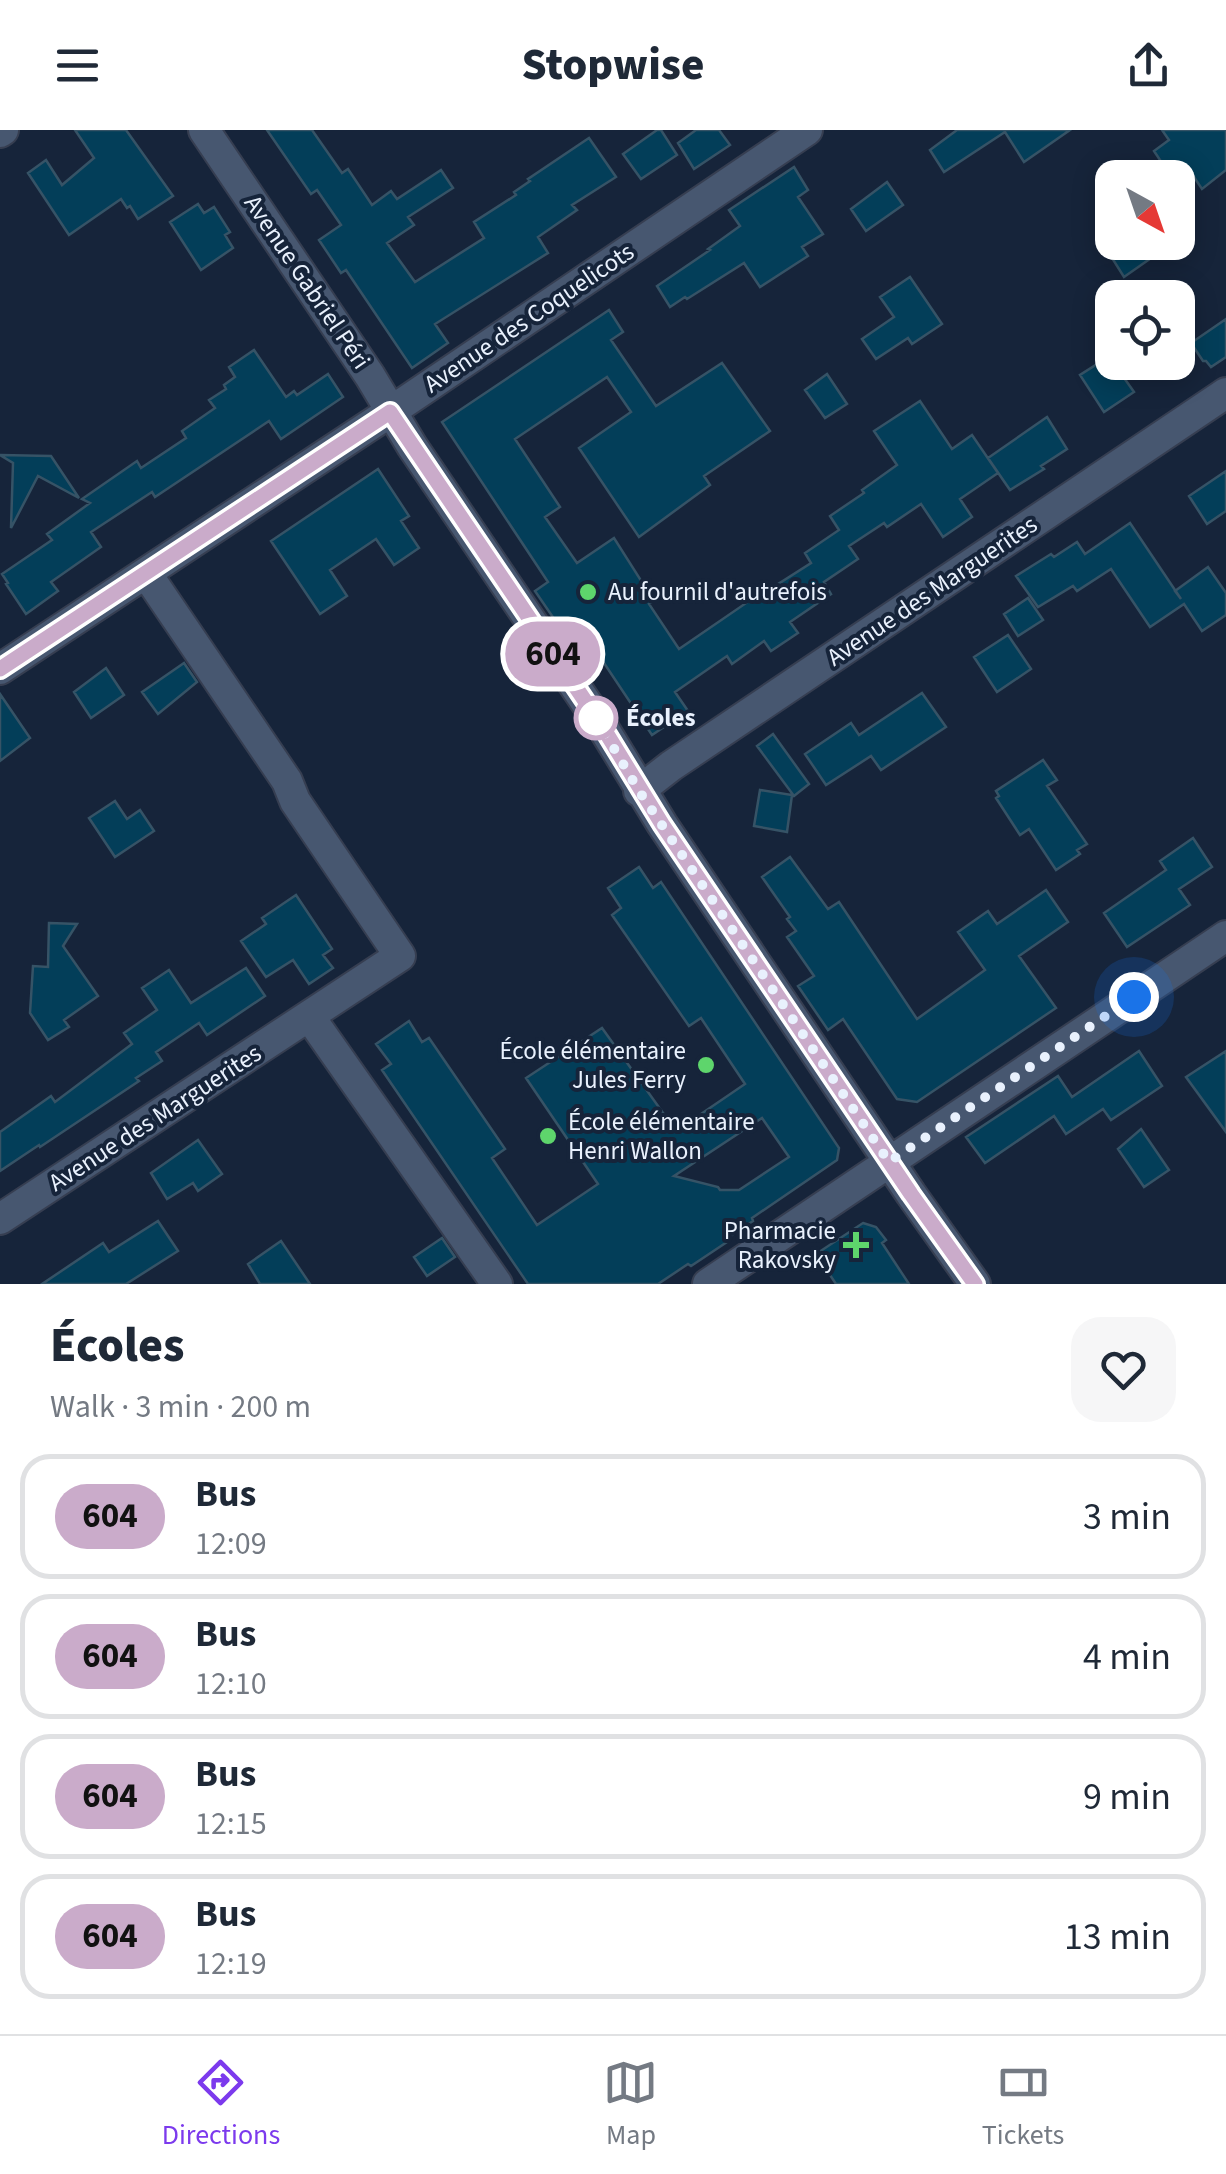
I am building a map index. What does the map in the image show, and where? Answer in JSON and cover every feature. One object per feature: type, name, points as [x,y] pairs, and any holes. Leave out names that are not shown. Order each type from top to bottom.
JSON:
[{"type":"street","name":"Avenue Gabriel Péri","points":[[204,130],[602,726],[639,791],[975,1284]]},
{"type":"street","name":"Avenue des Coquelicots","points":[[0,669],[807,130]]},
{"type":"street","name":"Avenue des Marguerites","points":[[639,791],[1226,393]]},
{"type":"street","name":"Avenue des Marguerites","points":[[0,1219],[400,956],[146,573]]},
{"type":"street","points":[[708,1284],[1226,936]]},
{"type":"street","points":[[309,1016],[497,1284]]},
{"type":"building","points":[[75,130],[126,130],[173,196],[138,219],[121,199],[69,235],[28,173],[46,160],[62,185],[94,158]]},
{"type":"building","points":[[267,130],[312,130],[342,173],[348,169],[372,205],[391,191],[397,199],[441,170],[453,188],[408,217],[414,225],[387,243],[415,282],[484,238],[474,222],[589,138],[616,177],[572,205],[577,210],[538,237],[548,253],[435,324],[448,343],[412,368],[346,270],[341,273],[319,240],[341,225],[317,190],[311,194]]},
{"type":"building","points":[[661,130],[677,155],[641,179],[623,154]]},
{"type":"building","points":[[696,130],[719,130],[730,145],[694,169],[678,143]]},
{"type":"building","points":[[957,130],[1070,130],[1024,162],[1005,132],[944,172],[930,150]]},
{"type":"building","points":[[1162,130],[1226,130],[1226,170],[1202,189],[1195,178],[1195,160],[1160,160],[1154,151],[1169,140]]},
{"type":"building","points":[[794,167],[808,190],[798,197],[823,234],[802,247],[808,256],[760,287],[744,263],[670,307],[657,286],[740,226],[729,210]]},
{"type":"building","points":[[887,182],[903,205],[866,231],[851,209]]},
{"type":"building","points":[[198,204],[204,213],[214,207],[230,232],[225,235],[233,248],[201,270],[170,222]]},
{"type":"building","points":[[1113,260],[1148,260],[1124,277]]},
{"type":"building","points":[[910,277],[942,324],[912,344],[908,338],[876,359],[862,339],[894,317],[880,297]]},
{"type":"building","points":[[609,310],[623,332],[611,340],[656,406],[722,363],[770,431],[704,476],[710,485],[639,537],[579,448],[631,412],[607,377],[515,439],[560,507],[545,517],[577,563],[614,538],[654,601],[649,604],[679,649],[811,563],[805,553],[839,530],[830,516],[897,465],[874,431],[920,401],[952,449],[972,435],[998,473],[960,499],[972,517],[943,537],[921,504],[849,546],[858,559],[824,582],[831,594],[790,622],[798,633],[771,651],[764,641],[732,664],[727,656],[675,692],[688,711],[652,735],[586,636],[572,645],[535,591],[548,582],[442,422]]},
{"type":"building","points":[[1226,319],[1226,357],[1211,367],[1195,349],[1195,340]]},
{"type":"building","points":[[254,350],[286,397],[294,391],[297,395],[328,374],[343,397],[281,439],[269,421],[155,497],[152,492],[91,532],[101,547],[51,582],[58,591],[26,614],[2,574],[52,540],[47,534],[90,503],[82,499],[137,461],[141,468],[186,438],[182,431],[215,408],[209,400],[226,389],[224,385],[235,377],[229,367]]},
{"type":"building","points":[[1095,365],[1095,380],[1125,380],[1134,392],[1104,412],[1080,375]]},
{"type":"building","points":[[827,374],[847,404],[825,418],[805,390]]},
{"type":"building","points":[[1047,417],[1067,449],[1010,490],[988,458]]},
{"type":"building","points":[[0,455],[51,456],[79,498],[38,476],[11,528],[13,463]]},
{"type":"building","points":[[378,469],[409,516],[401,521],[419,548],[394,565],[376,539],[330,570],[347,596],[320,614],[271,541]]},
{"type":"building","points":[[1226,471],[1226,511],[1207,524],[1189,496]]},
{"type":"building","points":[[1130,523],[1175,591],[1208,567],[1226,593],[1226,615],[1202,631],[1184,604],[1150,627],[1111,569],[1077,591],[1073,586],[1038,607],[1016,576],[1077,542],[1085,554]]},
{"type":"building","points":[[1028,598],[1043,620],[1018,636],[1004,614]]},
{"type":"building","points":[[1008,635],[1031,669],[997,692],[974,657]]},
{"type":"building","points":[[184,663],[197,682],[158,714],[142,692]]},
{"type":"building","points":[[106,668],[124,695],[91,718],[74,692]]},
{"type":"building","points":[[922,693],[946,727],[881,770],[871,756],[826,785],[805,754],[851,723],[859,735]]},
{"type":"building","points":[[0,694],[30,738],[0,761]]},
{"type":"building","points":[[773,734],[809,784],[794,796],[757,746]]},
{"type":"building","points":[[1043,760],[1057,780],[1047,786],[1087,844],[1077,850],[1080,854],[1056,870],[1029,829],[1020,835],[996,798],[996,791]]},
{"type":"building","points":[[760,790],[792,795],[787,832],[754,826]]},
{"type":"building","points":[[115,801],[127,819],[140,810],[154,831],[115,857],[89,818]]},
{"type":"building","points":[[1193,838],[1212,867],[1179,889],[1190,905],[1127,947],[1104,913],[1166,870],[1160,861]]},
{"type":"building","points":[[790,857],[828,909],[839,902],[917,1019],[985,970],[958,932],[988,911],[997,924],[1046,890],[1068,922],[1019,956],[1056,1008],[917,1102],[897,1099],[843,1019],[828,1030],[798,986],[814,976],[787,937],[796,931],[787,919],[790,917],[762,877]]},
{"type":"building","name":"École élémentaire Henri Wallon","points":[[639,867],[653,888],[661,882],[839,1148],[837,1160],[752,1218],[727,1242],[658,1284],[528,1284],[382,1070],[391,1064],[376,1044],[409,1021],[422,1042],[429,1038],[505,1149],[492,1158],[537,1225],[598,1184],[526,1078],[602,1028],[676,1131],[745,1084],[701,1018],[689,1026],[612,915],[621,908],[608,888]],"holes":[[[762,1118],[789,1157],[739,1190],[720,1190],[674,1176]]]},
{"type":"building","points":[[296,895],[332,949],[323,955],[333,968],[309,984],[293,960],[266,977],[241,941],[266,924],[262,918]]},
{"type":"building","points":[[49,923],[77,924],[63,946],[98,996],[64,1020],[69,1027],[48,1040],[30,1013],[33,966],[48,967]]},
{"type":"building","points":[[246,968],[265,996],[207,1035],[199,1023],[156,1052],[162,1061],[136,1078],[139,1081],[0,1171],[0,1132],[51,1096],[55,1102],[132,1044],[124,1033],[157,1010],[142,988],[169,970],[191,1003]]},
{"type":"building","points":[[1139,1051],[1162,1086],[1111,1120],[1103,1109],[1066,1134],[1054,1116],[985,1163],[966,1137],[1058,1076],[1072,1097]]},
{"type":"building","points":[[1226,1051],[1226,1132],[1186,1077]]},
{"type":"building","points":[[1141,1129],[1169,1170],[1144,1187],[1118,1149]]},
{"type":"building","points":[[198,1140],[222,1174],[198,1191],[193,1183],[167,1199],[151,1173]]},
{"type":"building","points":[[158,1221],[178,1251],[126,1284],[42,1284],[103,1243],[109,1252]]},
{"type":"building","points":[[863,1223],[876,1227],[886,1240],[882,1243],[909,1284],[836,1284],[816,1254]]},
{"type":"building","points":[[442,1238],[455,1257],[427,1276],[414,1257]]},
{"type":"building","points":[[281,1241],[310,1284],[260,1284],[248,1264]]},
{"type":"bus line","name":"604","points":[[0,669],[390,412],[602,726],[639,791],[975,1284]]},
{"type":"place","name":"Au fournil d'autrefois","points":[[588,592]]},
{"type":"place","name":"Écoles","points":[[596,718]]},
{"type":"place","name":"École élémentaire Jules Ferry","points":[[706,1065]]},
{"type":"place","name":"École élémentaire Henri Wallon","points":[[548,1136]]},
{"type":"place","name":"Pharmacie Rakovsky","points":[[856,1245]]},
{"type":"route","points":[[596,718],[639,791],[889,1162],[1134,997]]}]
